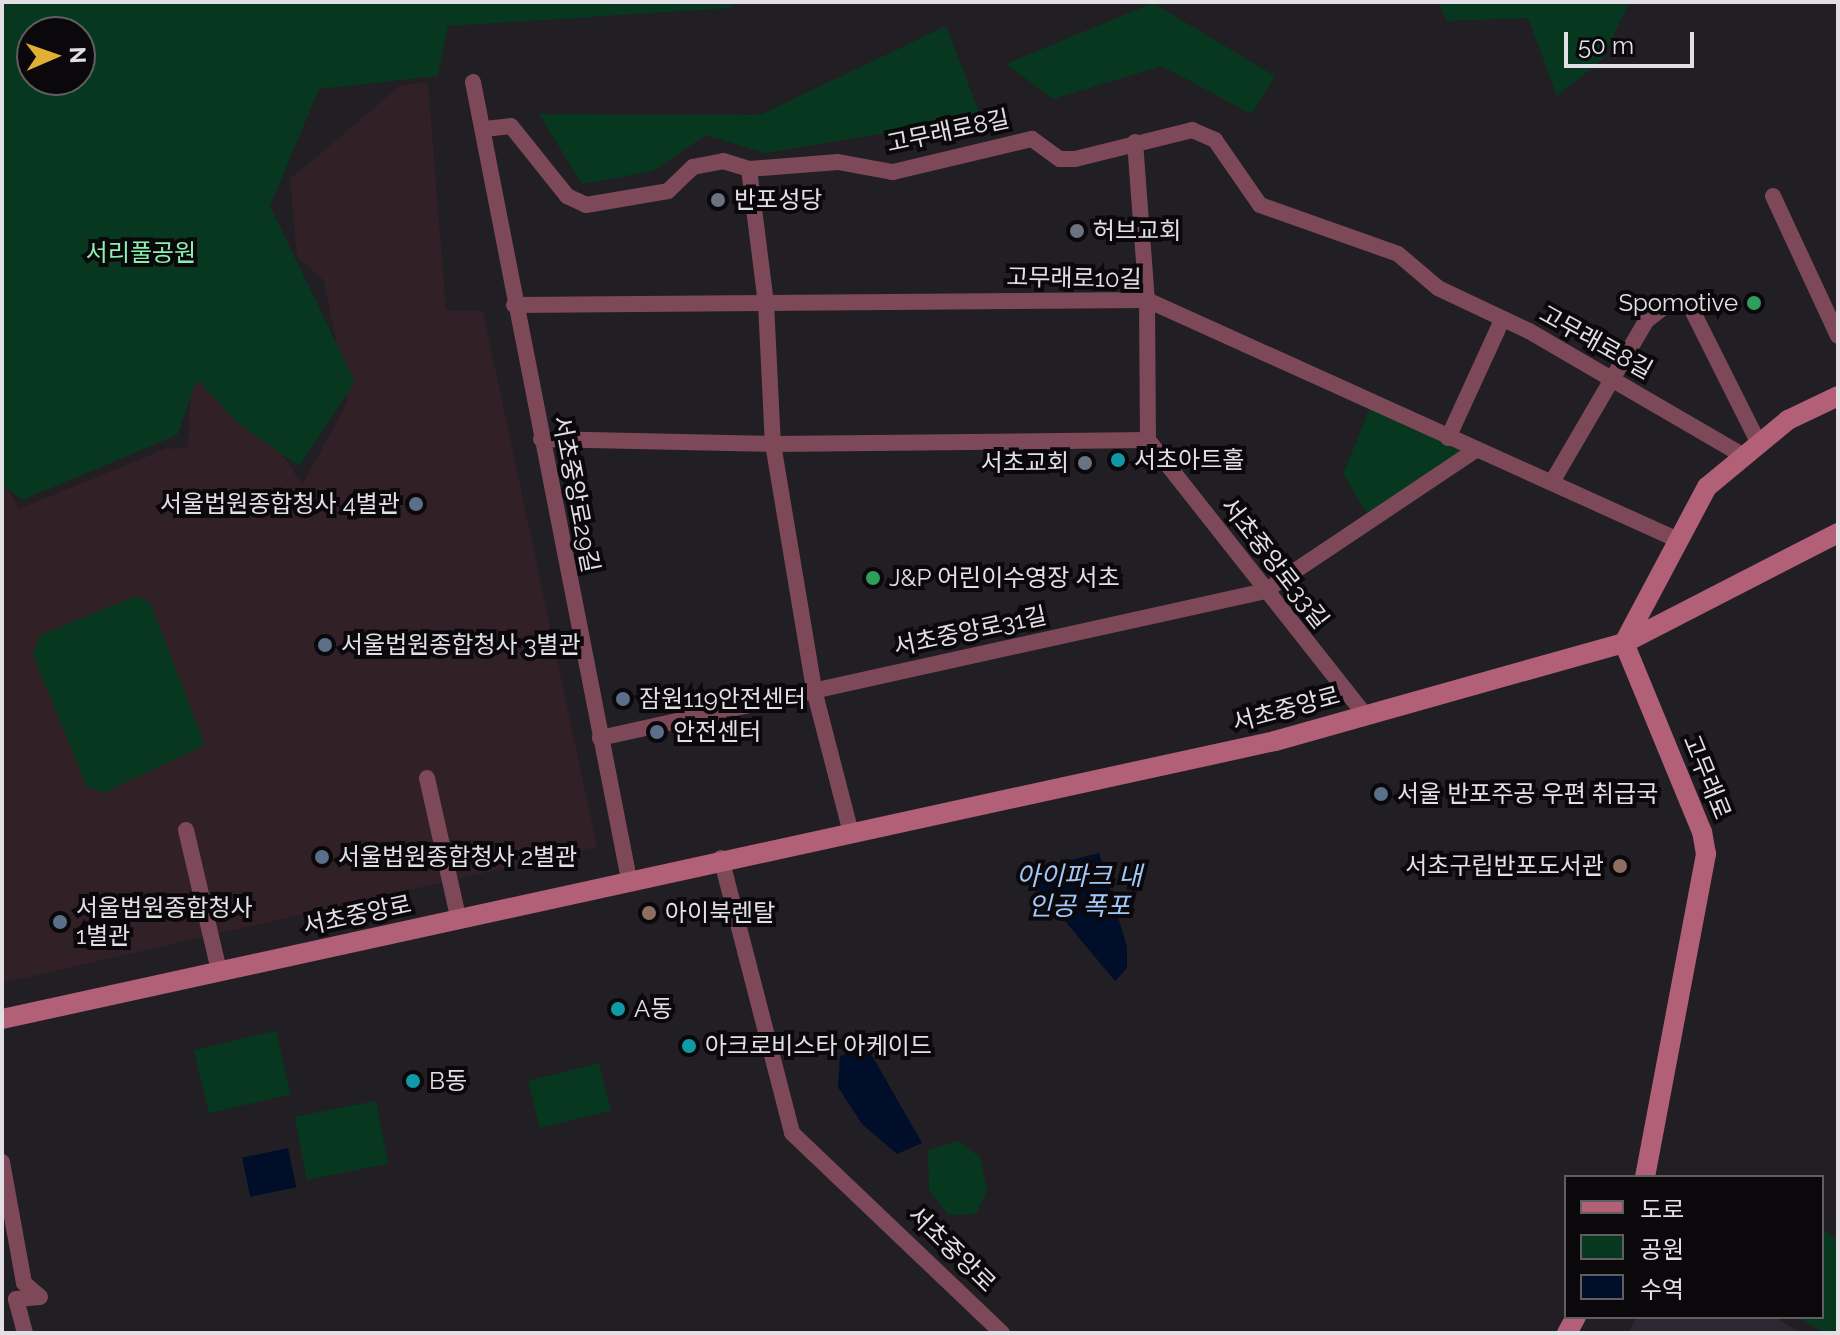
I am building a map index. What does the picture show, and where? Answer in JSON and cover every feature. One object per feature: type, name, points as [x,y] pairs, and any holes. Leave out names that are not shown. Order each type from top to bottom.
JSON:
[{"type":"main road","points":[[1624,643],[1707,487],[1788,420],[1838,396]]},
{"type":"main road","name":"서초중앙로","points":[[2,1019],[721,858],[851,833],[1275,741],[1624,643],[1838,533]]},
{"type":"main road","name":"고무래로","points":[[1624,643],[1702,832],[1706,854],[1645,1175]]},
{"type":"street","name":"서초중앙로29길","points":[[473,82],[484,123],[514,305],[629,879]]},
{"type":"street","name":"고무래로8길","points":[[484,123],[511,126],[567,196],[586,205],[668,191],[693,167],[723,161],[749,169],[838,162],[893,172],[1032,139],[1060,159],[1192,130],[1215,140],[1260,205],[1398,254],[1438,288],[1752,450]]},
{"type":"street","points":[[541,439],[773,444],[1148,440],[1147,300],[1135,142]]},
{"type":"street","points":[[749,169],[766,303],[773,444],[814,690],[851,833]]},
{"type":"street","points":[[1773,196],[1838,336]]},
{"type":"street","name":"고무래로10길","points":[[514,305],[1147,300],[1474,451],[1552,482],[1678,540]]},
{"type":"street","points":[[1552,482],[1646,321],[1670,302],[1691,308],[1752,450]]},
{"type":"street","points":[[1448,438],[1502,320]]},
{"type":"street","name":"서초중앙로33길","points":[[1148,440],[1365,715]]},
{"type":"street","name":"서초중앙로31길","points":[[600,738],[1265,591],[1474,451]]},
{"type":"street","points":[[427,778],[458,917]]},
{"type":"street","points":[[186,830],[219,971]]},
{"type":"street","name":"서초중앙로","points":[[721,858],[792,1133],[1002,1333]]},
{"type":"street","points":[[2,1162],[24,1283],[40,1297],[9,1299],[25,1333]]},
{"type":"shaded area","points":[[428,82],[446,310],[483,311],[597,847],[2,983],[2,480],[19,509],[165,449],[188,447],[192,368],[242,391],[302,485],[348,401],[324,281],[297,256],[290,179],[400,86]]},
{"type":"shaded area","points":[[1636,1319],[1778,1319],[1801,1333],[1628,1333]]},
{"type":"green space","name":"서리풀공원","points":[[2,2],[738,2],[729,8],[448,26],[438,76],[319,89],[270,206],[355,382],[299,466],[238,423],[197,380],[177,435],[22,500],[2,484]]},
{"type":"green space","points":[[1438,2],[1629,2],[1603,59],[1557,96],[1528,18],[1447,21]]},
{"type":"green space","points":[[1153,3],[1275,76],[1251,114],[1162,66],[1053,99],[1006,64]]},
{"type":"green space","points":[[946,26],[981,117],[765,153],[706,135],[653,171],[582,184],[539,114],[760,115]]},
{"type":"green space","points":[[1372,403],[1474,451],[1371,520],[1343,474]]},
{"type":"green space","points":[[136,596],[150,602],[205,745],[104,793],[87,787],[33,655],[40,635]]},
{"type":"green space","points":[[276,1031],[291,1094],[209,1113],[194,1050]]},
{"type":"green space","points":[[599,1063],[611,1111],[540,1128],[528,1081]]},
{"type":"green space","points":[[376,1101],[388,1164],[307,1180],[295,1117]]},
{"type":"green space","points":[[958,1141],[980,1157],[987,1191],[976,1214],[948,1215],[929,1190],[928,1150]]},
{"type":"green space","points":[[1824,1230],[1838,1240],[1838,1333],[1824,1333],[1802,1319],[1824,1319]]},
{"type":"water","name":"아이파크 내 인공 폭포","points":[[1099,853],[1127,947],[1127,968],[1115,981],[1035,885],[1034,869]]},
{"type":"water","points":[[867,1047],[922,1143],[897,1154],[862,1124],[838,1087],[840,1056]]},
{"type":"water","points":[[288,1148],[296,1187],[250,1197],[242,1158]]},
{"type":"place","name":"반포성당","points":[[718,200]]},
{"type":"place","name":"허브교회","points":[[1077,231]]},
{"type":"place","name":"Spomotive","points":[[1754,303]]},
{"type":"place","name":"서초아트홀","points":[[1118,460]]},
{"type":"place","name":"서초교회","points":[[1085,463]]},
{"type":"place","name":"서울법원종합청사 4별관","points":[[416,504]]},
{"type":"place","name":"J&P 어린이수영장 서초","points":[[873,578]]},
{"type":"place","name":"서울법원종합청사 3별관","points":[[325,645]]},
{"type":"place","name":"잠원119안전센터","points":[[623,699]]},
{"type":"place","name":"안전센터","points":[[657,732]]},
{"type":"place","name":"서울 반포주공 우편 취급국","points":[[1381,794]]},
{"type":"place","name":"서울법원종합청사 2별관","points":[[322,857]]},
{"type":"place","name":"서초구립반포도서관","points":[[1620,866]]},
{"type":"place","name":"아이북렌탈","points":[[649,913]]},
{"type":"place","name":"서울법원종합청사 1별관","points":[[60,922]]},
{"type":"place","name":"A동","points":[[618,1009]]},
{"type":"place","name":"아크로비스타 아케이드","points":[[689,1046]]},
{"type":"place","name":"B동","points":[[413,1081]]}]
